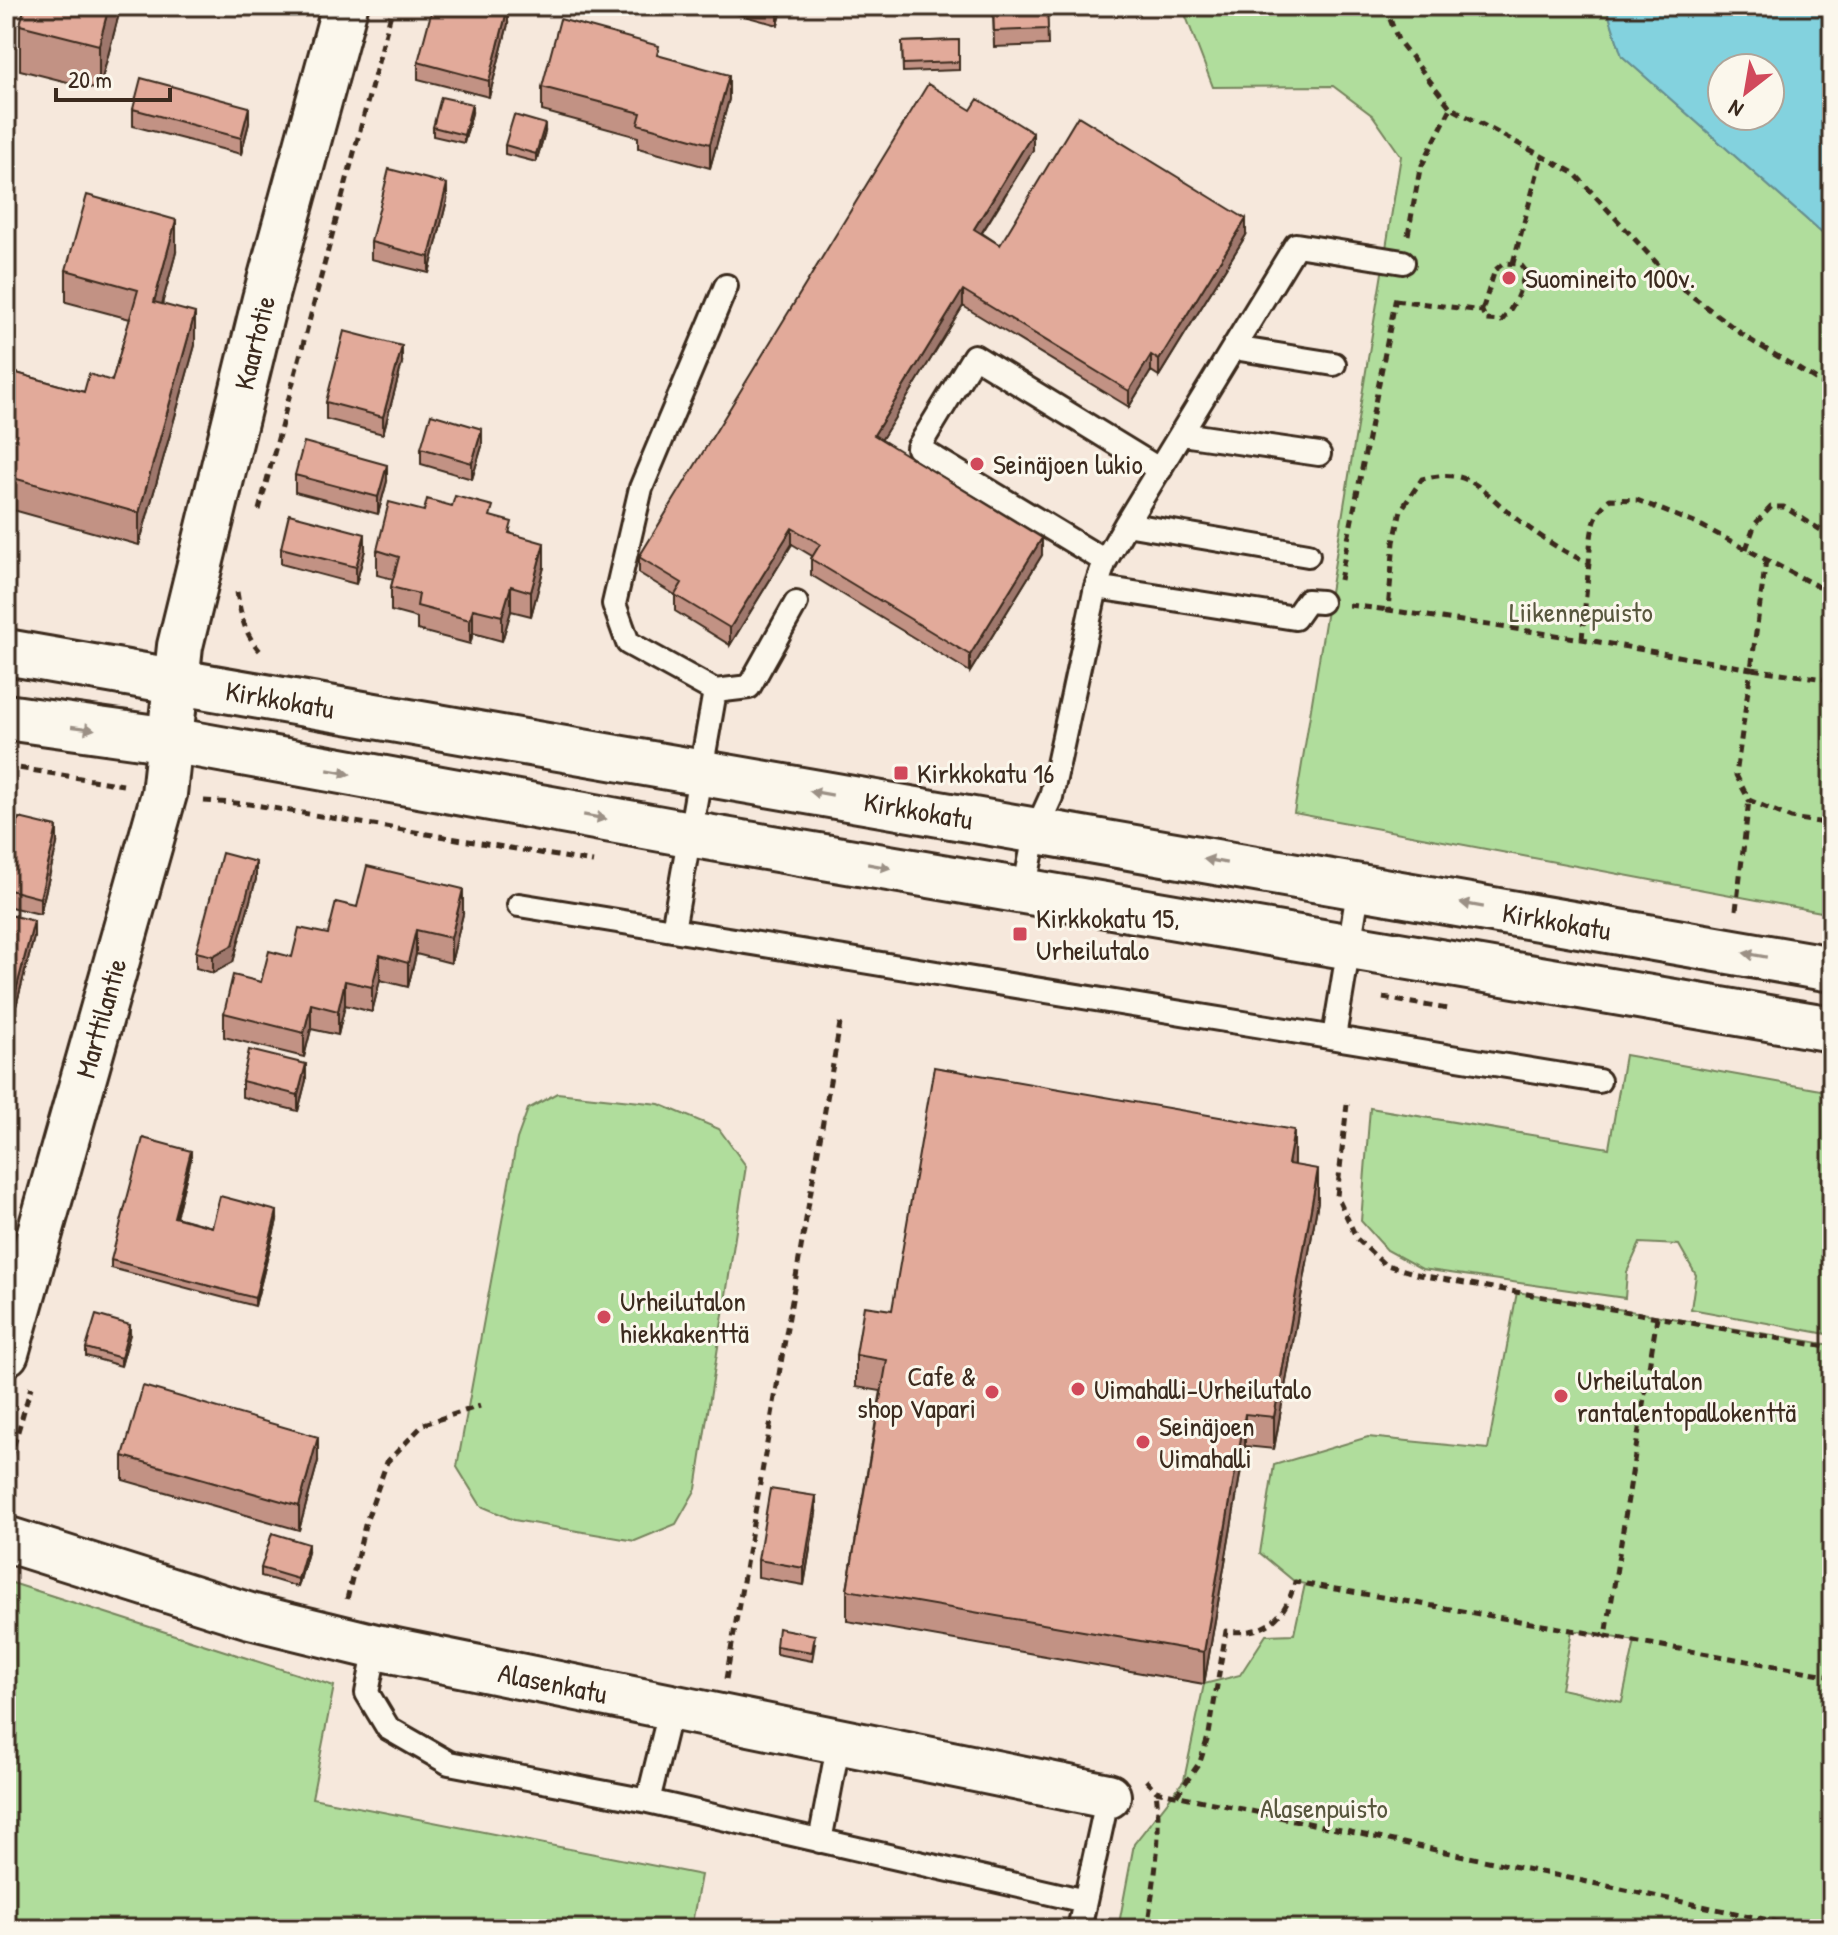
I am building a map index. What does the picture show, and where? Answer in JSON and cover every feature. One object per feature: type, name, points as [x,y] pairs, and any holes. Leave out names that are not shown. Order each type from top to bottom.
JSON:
[{"type":"main road","name":"Kaartotie","points":[[175,681],[180,646],[219,481],[345,6]]},
{"type":"main road","name":"Kirkkokatu","points":[[6,652],[1832,969]]},
{"type":"main road","name":"Marttilantie","points":[[6,1353],[164,794],[175,681]]},
{"type":"main road","points":[[6,717],[170,740],[689,834],[1832,1029]]},
{"type":"main road","name":"Alasenkatu","points":[[6,1539],[250,1616],[376,1647],[839,1741],[1122,1783]]},
{"type":"lane","points":[[1024,891],[1036,830],[1051,797],[1096,587],[1105,561],[1126,524],[1296,245],[1403,262]]},
{"type":"lane","points":[[726,286],[641,488],[614,604],[628,643],[715,691],[749,687],[796,603]]},
{"type":"lane","points":[[1234,348],[1334,364]]},
{"type":"lane","points":[[1105,561],[918,448],[974,356],[1160,470]]},
{"type":"lane","points":[[1182,434],[1319,454]]},
{"type":"lane","points":[[1126,524],[1308,555]]},
{"type":"lane","points":[[1096,587],[1295,618],[1307,601],[1328,603]]},
{"type":"lane","points":[[673,930],[715,691]]},
{"type":"lane","points":[[1334,1037],[1359,886]]},
{"type":"lane","points":[[519,905],[1599,1081]]},
{"type":"lane","points":[[376,1647],[367,1693],[388,1728],[449,1763],[648,1801],[1085,1901]]},
{"type":"lane","points":[[648,1801],[671,1707]]},
{"type":"lane","points":[[820,1841],[839,1741]]},
{"type":"lane","points":[[1079,1929],[1122,1783]]},
{"type":"path","points":[[257,520],[393,6]]},
{"type":"path","points":[[1385,6],[1398,40],[1451,108],[1574,173],[1675,283],[1747,338],[1832,389]]},
{"type":"path","points":[[1451,108],[1420,169],[1395,300],[1328,603],[1582,639],[1832,680]]},
{"type":"path","points":[[1513,263],[1542,156]]},
{"type":"path","points":[[1504,263],[1520,264],[1525,270],[1523,282],[1509,312],[1501,321],[1495,322],[1486,320],[1482,311],[1495,270],[1504,263]]},
{"type":"path","points":[[1395,300],[1482,311]]},
{"type":"path","points":[[1388,610],[1394,542],[1401,510],[1422,479],[1443,475],[1461,477],[1480,487],[1504,509],[1566,553],[1589,563]]},
{"type":"path","points":[[1582,639],[1591,528],[1598,510],[1610,499],[1637,500],[1702,526],[1832,594]]},
{"type":"path","points":[[1746,549],[1755,524],[1771,507],[1784,507],[1832,537]]},
{"type":"path","points":[[1735,915],[1749,800],[1736,775],[1766,560]]},
{"type":"path","points":[[237,590],[242,622],[254,645],[273,664]]},
{"type":"path","points":[[6,766],[164,794]]},
{"type":"path","points":[[1749,800],[1791,818],[1832,824]]},
{"type":"path","points":[[724,1687],[841,1018]]},
{"type":"path","points":[[1347,1104],[1337,1196],[1357,1239],[1384,1264],[1420,1275],[1832,1348]]},
{"type":"path","points":[[1606,1636],[1657,1317]]},
{"type":"path","points":[[344,1611],[365,1525],[387,1462],[424,1424],[480,1406]]},
{"type":"path","points":[[1177,1795],[1200,1762],[1209,1734],[1226,1631],[1248,1633],[1277,1618],[1289,1603],[1295,1582],[1832,1676]]},
{"type":"path","points":[[1122,1783],[1811,1929]]},
{"type":"path","points":[[1147,1929],[1158,1858],[1160,1825],[1156,1791]]},
{"type":"green space","name":"Liikennepuisto","points":[[1182,6],[1606,6],[1622,56],[1832,242],[1832,914],[1294,813],[1401,156],[1373,116],[1333,86],[1213,87]]},
{"type":"green space","points":[[1625,1055],[1832,1092],[1832,1335],[1691,1309],[1696,1275],[1679,1245],[1640,1243],[1627,1272],[1625,1298],[1422,1269],[1387,1250],[1361,1221],[1370,1108],[1609,1148]]},
{"type":"green space","name":"Urheilutalon hiekkakenttä","points":[[557,1093],[659,1104],[719,1129],[746,1166],[696,1489],[676,1524],[635,1541],[514,1520],[481,1506],[457,1467],[517,1139],[528,1109]]},
{"type":"green space","name":"Alasenpuisto","points":[[1517,1292],[1832,1345],[1832,1929],[1118,1929],[1134,1844],[1184,1780],[1204,1684],[1240,1675],[1266,1635],[1294,1634],[1305,1584],[1295,1582],[1260,1553],[1274,1465],[1368,1437],[1488,1449]],"holes":[[[1572,1630],[1635,1641],[1622,1702],[1561,1689]]]},
{"type":"green space","points":[[6,1581],[334,1686],[312,1798],[701,1875],[691,1929],[6,1929]]},
{"type":"water","points":[[1606,6],[1814,6],[1832,30],[1832,242],[1708,132],[1786,132],[1786,52],[1706,52],[1706,130],[1622,56]]},
{"type":"building","points":[[25,6],[109,6],[99,45],[20,25]]},
{"type":"building","points":[[433,6],[508,7],[489,81],[418,62]]},
{"type":"building","points":[[993,6],[1047,6],[1048,29],[994,31]]},
{"type":"building","points":[[560,19],[659,46],[657,55],[729,75],[710,144],[638,124],[641,113],[542,87]]},
{"type":"building","points":[[959,40],[959,62],[903,64],[902,42]]},
{"type":"building","points":[[141,78],[249,107],[241,138],[133,109]]},
{"type":"building","points":[[928,84],[971,110],[978,99],[1033,133],[974,229],[1000,245],[1078,116],[1246,219],[1159,360],[1151,355],[1129,391],[963,290],[874,435],[1042,538],[970,655],[811,559],[820,544],[792,528],[730,628],[675,595],[682,583],[639,557]]},
{"type":"building","points":[[441,97],[472,104],[464,135],[433,127]]},
{"type":"building","points":[[514,115],[545,124],[536,154],[505,145]]},
{"type":"building","points":[[389,169],[447,184],[429,257],[371,242]]},
{"type":"building","points":[[87,195],[176,220],[154,302],[195,313],[139,513],[6,476],[6,370],[84,392],[89,374],[112,381],[138,290],[66,270]]},
{"type":"building","points":[[344,331],[402,346],[383,417],[326,402]]},
{"type":"building","points":[[431,414],[482,429],[472,463],[421,448]]},
{"type":"building","points":[[304,442],[387,465],[378,497],[295,475]]},
{"type":"building","points":[[455,496],[493,506],[490,516],[512,522],[509,533],[544,543],[531,592],[511,586],[502,616],[473,609],[470,620],[417,606],[419,594],[391,587],[399,557],[377,550],[389,502],[424,511],[427,499],[452,506]]},
{"type":"building","points":[[289,514],[365,534],[356,567],[281,548]]},
{"type":"building","points":[[19,818],[57,827],[40,898],[6,889],[6,870]]},
{"type":"building","points":[[222,853],[256,862],[233,945],[213,956],[196,952]]},
{"type":"building","points":[[367,866],[463,889],[451,938],[416,930],[408,963],[380,955],[372,987],[345,981],[338,1011],[311,1004],[304,1033],[224,1013],[233,975],[261,982],[269,951],[292,957],[299,928],[328,934],[336,902],[357,907]]},
{"type":"building","points":[[6,914],[34,921],[9,1017],[6,1016]]},
{"type":"building","points":[[249,1050],[306,1064],[298,1095],[242,1081]]},
{"type":"building","name":"Uimahalli-Urheilutalo","points":[[934,1067],[1294,1130],[1288,1164],[1318,1169],[1274,1417],[1245,1414],[1204,1652],[847,1590],[887,1360],[856,1355],[864,1306],[892,1310]]},
{"type":"building","points":[[143,1138],[191,1151],[174,1217],[212,1227],[220,1196],[277,1211],[255,1298],[111,1260]]},
{"type":"building","points":[[96,1315],[130,1325],[121,1358],[86,1348]]},
{"type":"building","points":[[143,1386],[318,1437],[299,1506],[123,1456]]},
{"type":"building","points":[[770,1489],[816,1496],[804,1568],[758,1560]]},
{"type":"building","points":[[272,1533],[308,1544],[298,1579],[261,1568]]},
{"type":"building","points":[[778,1628],[815,1635],[812,1652],[776,1646]]},
{"type":"place","name":"Suomineito 100v.","points":[[1509,278]]},
{"type":"place","name":"Seinäjoen lukio","points":[[977,464]]},
{"type":"place","name":"Kirkkokatu 16","points":[[901,773]]},
{"type":"place","name":"Kirkkokatu 15, Urheilutalo","points":[[1020,934]]},
{"type":"place","name":"Urheilutalon hiekkakenttä","points":[[604,1317]]},
{"type":"place","name":"Uimahalli-Urheilutalo","points":[[1078,1389]]},
{"type":"place","name":"Cafe & shop Vapari","points":[[992,1392]]},
{"type":"place","name":"Urheilutalon rantalentopallokenttä","points":[[1561,1396]]},
{"type":"place","name":"Seinäjoen Uimahalli","points":[[1143,1442]]}]
